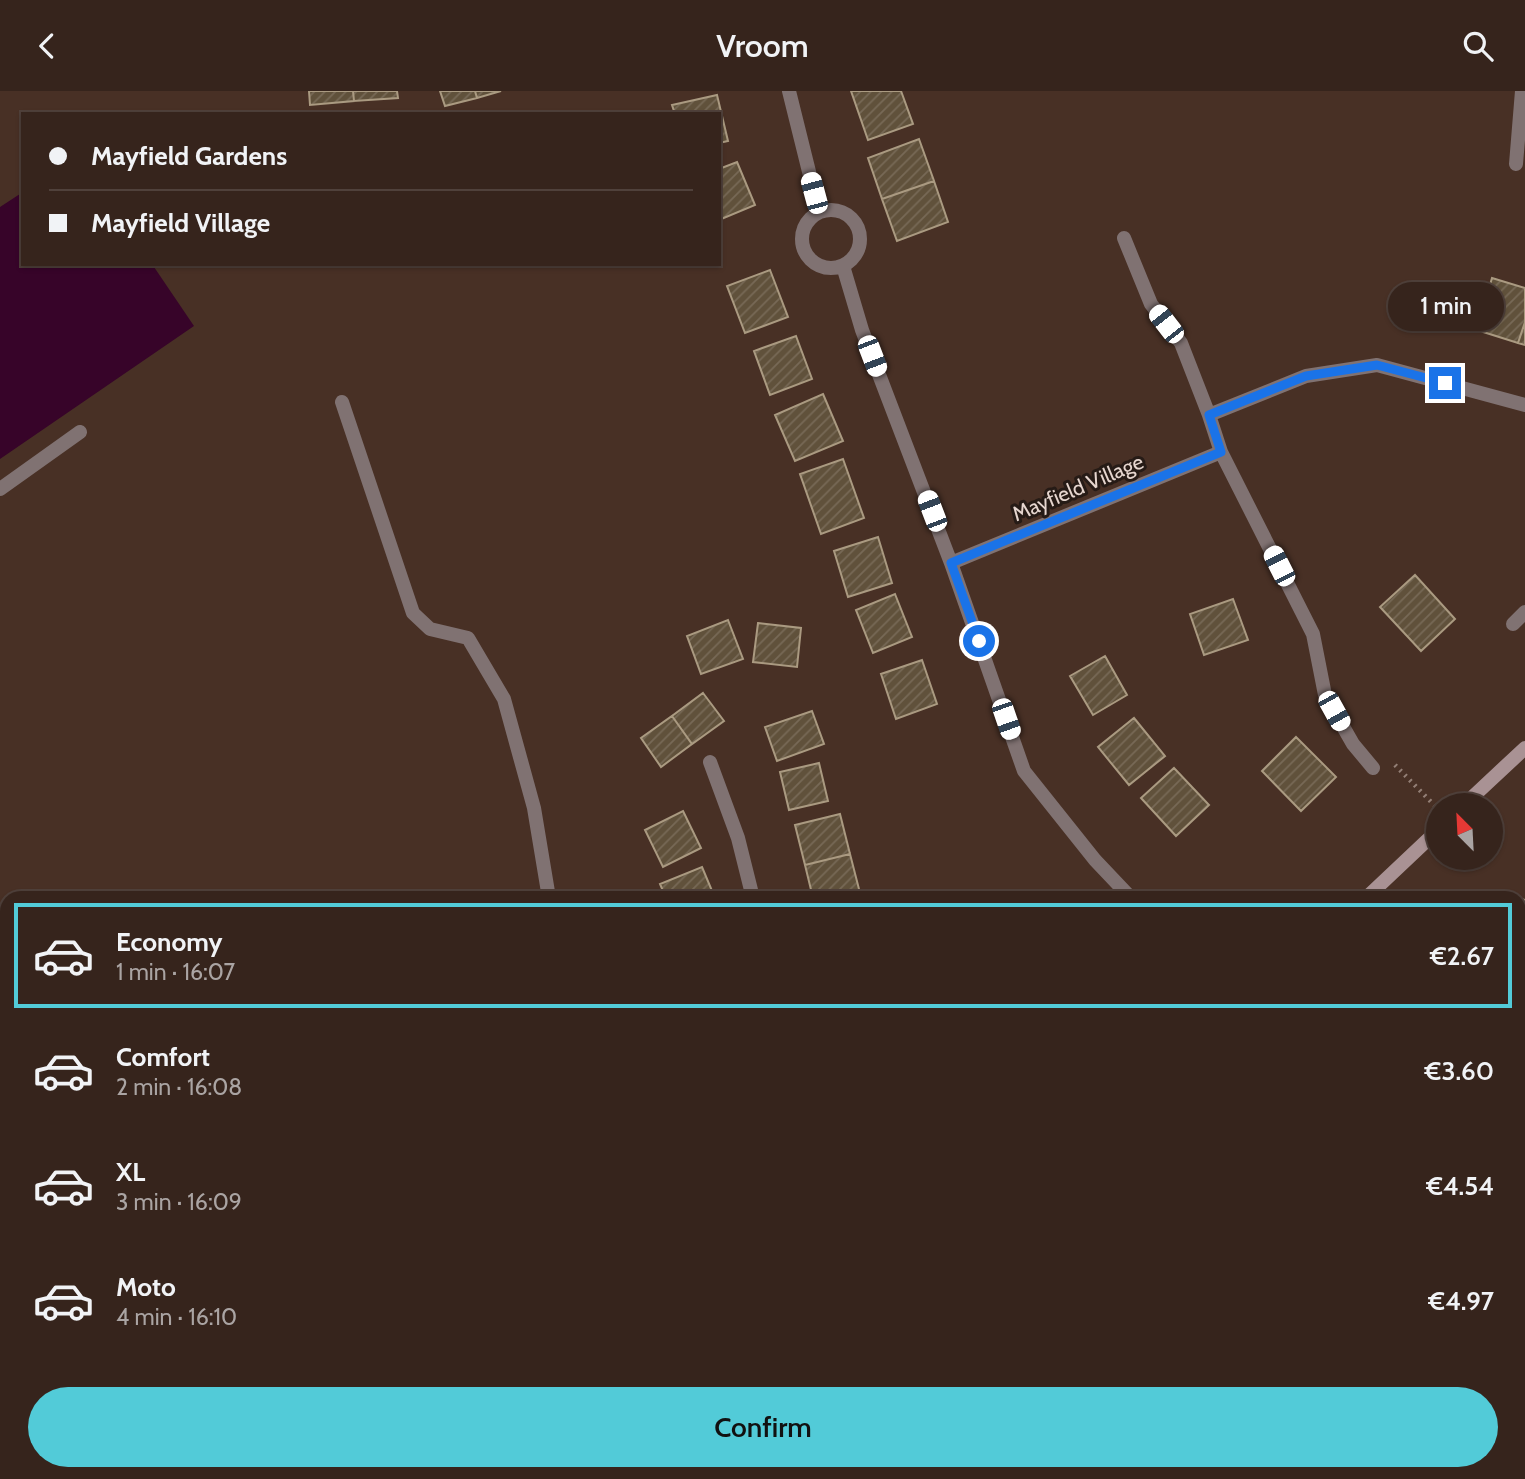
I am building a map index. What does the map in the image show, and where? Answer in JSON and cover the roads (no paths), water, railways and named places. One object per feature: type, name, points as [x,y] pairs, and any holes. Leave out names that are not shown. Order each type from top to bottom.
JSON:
[{"type":"main road","points":[[1478,793],[1525,748]]},
{"type":"main road","points":[[1373,891],[1426,840]]},
{"type":"street","points":[[789,91],[819,212]]},
{"type":"street","points":[[1516,164],[1522,120],[1522,91]]},
{"type":"street","points":[[829,209],[839,211],[855,223],[860,242],[857,252],[843,266],[825,268],[816,265],[804,251],[801,242],[805,224],[819,212],[829,209]]},
{"type":"street","points":[[1124,238],[1151,304],[1181,343],[1221,452],[1313,634],[1325,695],[1353,744],[1373,768]]},
{"type":"street","points":[[843,266],[862,330],[951,563],[1024,771],[1095,860],[1124,891]]},
{"type":"street","points":[[1209,415],[1306,376],[1377,365],[1525,405]]},
{"type":"street","points":[[342,402],[413,613],[430,629],[468,638],[505,699],[534,808],[548,891]]},
{"type":"street","points":[[0,489],[80,432]]},
{"type":"street","name":"Mayfield Village","points":[[951,563],[1221,452]]},
{"type":"street","points":[[1513,624],[1525,612]]},
{"type":"street","points":[[710,762],[738,838],[751,891]]}]
